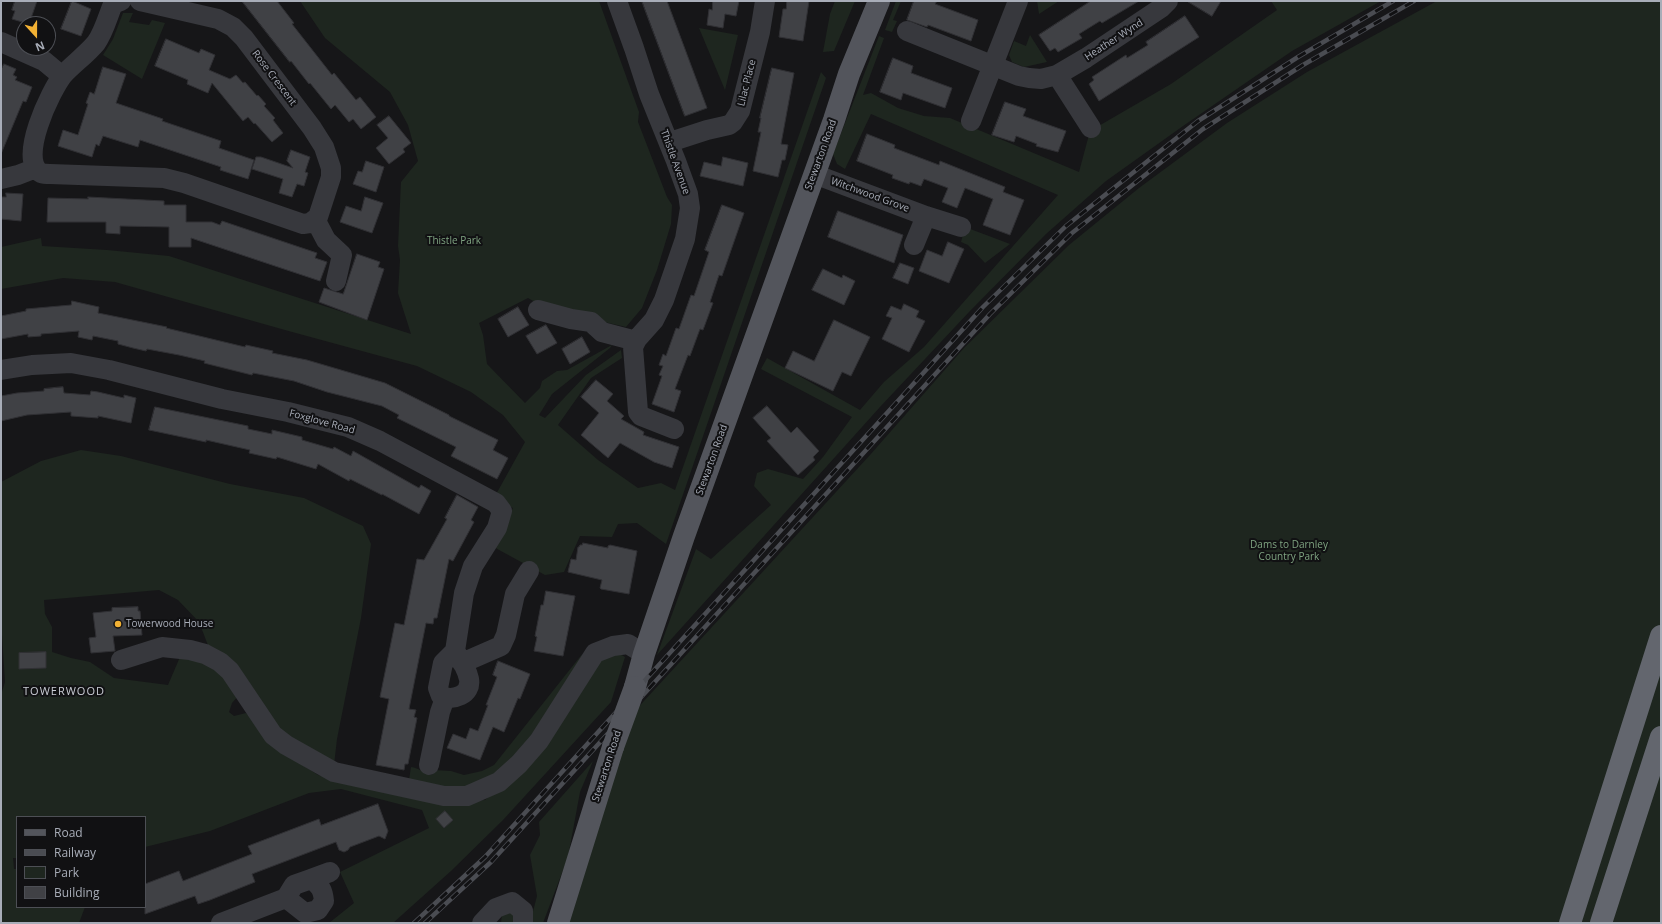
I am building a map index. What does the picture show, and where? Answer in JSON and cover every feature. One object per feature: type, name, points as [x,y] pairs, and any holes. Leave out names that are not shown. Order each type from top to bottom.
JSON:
[{"type":"highway","points":[[1570,923],[1661,636]]},
{"type":"highway","points":[[1601,923],[1661,737]]},
{"type":"main road","name":"Stewarton Road","points":[[558,923],[613,747],[635,687],[644,654],[684,536],[849,74],[879,1]]},
{"type":"street","points":[[121,1],[113,4],[102,33],[96,43],[62,76],[42,113],[36,130],[32,150],[36,168],[42,173],[50,174],[164,178],[184,183],[303,224],[310,223],[315,219],[326,240],[342,255],[336,280]]},
{"type":"street","name":"Rose Crescent","points":[[140,1],[218,19],[233,27],[244,38],[312,128],[324,147],[331,177],[318,217],[315,219]]},
{"type":"street","name":"Thistle Avenue","points":[[617,1],[649,94],[670,142],[688,194],[690,208],[685,239],[664,300],[654,320],[636,341]]},
{"type":"street","name":"Lilac Place","points":[[670,142],[707,130],[729,125],[733,122],[740,111],[760,32],[765,1]]},
{"type":"street","points":[[971,121],[1018,1]]},
{"type":"street","name":"Heather Wynd","points":[[907,31],[1028,78],[1041,79],[1057,75],[1099,50],[1161,8],[1168,1]]},
{"type":"street","points":[[1,42],[44,61],[62,76]]},
{"type":"street","points":[[1057,75],[1091,128]]},
{"type":"street","points":[[1,179],[18,175],[36,168]]},
{"type":"street","name":"Witchwood Grove","points":[[814,174],[926,216],[961,227]]},
{"type":"street","points":[[914,245],[926,216]]},
{"type":"street","points":[[538,310],[571,319],[591,322],[602,332],[636,341],[633,347],[637,382],[638,412],[641,416],[674,429]]},
{"type":"street","name":"Foxglove Road","points":[[1,370],[32,365],[71,363],[110,370],[222,399],[288,412],[348,427],[387,444],[496,503],[502,511],[497,528],[474,566],[464,593],[458,657],[469,678],[469,686],[463,694],[456,698],[445,698]]},
{"type":"street","points":[[429,765],[440,712],[445,698],[441,696],[438,688],[443,662],[502,646],[506,635],[515,594],[529,571]]},
{"type":"street","points":[[121,660],[162,647],[190,650],[205,654],[220,662],[230,671],[241,686],[260,718],[273,735],[286,745],[334,772],[444,796],[467,796],[500,782],[519,764],[538,741],[595,653],[613,646],[628,644],[644,654]]},
{"type":"street","points":[[221,923],[286,898],[294,885],[330,872]]},
{"type":"street","points":[[286,898],[305,913],[318,910],[324,901],[323,892],[318,883],[311,879]]},
{"type":"street","points":[[482,923],[496,908],[512,902],[523,911],[523,923]]},
{"type":"green space","name":"Thistle Park","points":[[300,1],[599,1],[639,112],[638,122],[667,197],[672,205],[671,224],[657,270],[642,308],[626,327],[547,309],[528,298],[479,323],[483,335],[487,364],[525,403],[540,388],[542,381],[557,371],[567,370],[612,345],[552,394],[539,415],[545,418],[586,375],[621,350],[622,358],[591,378],[558,425],[598,460],[638,488],[661,483],[675,490],[821,72],[826,78],[666,544],[637,523],[618,524],[612,537],[580,536],[564,572],[545,575],[490,545],[499,534],[513,508],[494,498],[525,442],[503,415],[471,392],[417,366],[115,282],[63,278],[1,289],[1,247],[41,238],[42,246],[169,256],[411,334],[398,293],[400,260],[398,246],[401,182],[418,161],[408,125],[390,92],[325,38]]},
{"type":"green space","points":[[835,1],[855,1],[834,51],[823,52],[830,14]]},
{"type":"green space","points":[[896,1],[901,1],[893,20],[897,21],[892,32],[885,30]]},
{"type":"green space","points":[[1037,1],[1059,1],[1039,14]]},
{"type":"green space","points":[[1271,1],[1381,1],[1292,51],[1183,126],[1106,181],[1046,234],[969,312],[880,407],[657,655],[696,549],[711,559],[771,505],[754,486],[757,473],[768,469],[803,479],[823,457],[852,417],[761,369],[767,358],[860,410],[884,382],[924,347],[1058,195],[871,114],[845,169],[837,164],[833,154],[879,36],[884,38],[863,95],[871,93],[898,108],[924,116],[950,118],[1079,172],[1090,131],[1171,84],[1277,10]]},
{"type":"green space","name":"Dams to Darnley Country Park","points":[[1437,1],[1661,1],[1661,923],[557,923],[621,726],[870,455],[964,348],[1069,245],[1139,188],[1227,123],[1307,72]]},
{"type":"green space","points":[[123,13],[133,13],[129,22],[149,25],[152,20],[165,23],[142,79],[103,55],[113,39]]},
{"type":"green space","points":[[699,28],[738,35],[725,90]]},
{"type":"green space","points":[[1030,35],[1047,62],[1024,67],[1012,62],[1009,55],[1014,41],[1026,46]]},
{"type":"green space","points":[[965,227],[1010,244],[985,263],[968,245],[961,242]]},
{"type":"green space","points":[[81,450],[121,456],[230,484],[304,498],[363,526],[371,544],[361,618],[337,739],[334,765],[294,745],[211,653],[199,622],[178,600],[159,590],[44,600],[45,614],[52,627],[52,652],[90,662],[114,678],[168,685],[180,657],[190,655],[220,670],[238,696],[232,703],[229,712],[234,716],[246,713],[301,764],[318,775],[453,802],[485,800],[545,745],[597,658],[618,653],[625,657],[611,702],[503,820],[451,871],[393,923],[329,923],[354,903],[340,872],[429,828],[422,810],[341,789],[309,793],[210,831],[146,847],[146,816],[16,816],[16,858],[13,858],[14,869],[16,869],[16,908],[85,908],[79,923],[1,923],[1,695],[5,682],[1,619],[1,482],[41,461]]},
{"type":"green space","points":[[583,653],[551,714],[507,771],[464,792],[409,780],[411,767],[417,768],[432,775],[433,770],[451,771],[464,775],[482,771],[494,765]]},
{"type":"green space","points":[[593,761],[580,792],[568,857],[543,923],[530,923],[537,896],[530,855],[540,835],[539,822]]},
{"type":"green space","points":[[509,909],[520,923],[501,923],[502,914]]},
{"type":"building","points":[[15,1],[37,1],[32,16],[16,16],[16,20],[12,19],[15,11],[12,10]]},
{"type":"building","points":[[72,1],[91,9],[81,36],[61,29]]},
{"type":"building","points":[[242,1],[277,1],[294,23],[292,24],[332,75],[334,73],[356,100],[360,97],[376,117],[361,129],[353,119],[349,122],[335,105],[331,109],[291,61],[290,62]]},
{"type":"building","points":[[642,1],[667,1],[707,108],[685,116]]},
{"type":"building","points":[[713,1],[739,1],[736,16],[725,14],[723,28],[707,25],[709,9],[712,10]]},
{"type":"building","points":[[787,1],[809,1],[803,41],[779,37],[783,9],[786,9]]},
{"type":"building","points":[[914,1],[937,1],[935,4],[978,20],[971,41],[928,25],[927,27],[907,20]]},
{"type":"building","points":[[1091,1],[1139,1],[1102,23],[1100,21],[1079,34],[1082,38],[1058,52],[1055,48],[1050,51],[1039,35]]},
{"type":"building","points":[[1187,1],[1221,1],[1212,16]]},
{"type":"building","points":[[1185,16],[1199,37],[1099,101],[1089,84],[1094,80],[1092,77],[1126,55],[1127,58],[1148,45],[1146,42]]},
{"type":"building","points":[[166,39],[199,53],[201,49],[215,55],[209,70],[230,79],[236,75],[243,83],[245,82],[266,104],[264,106],[275,118],[273,120],[283,133],[272,142],[248,117],[243,121],[212,83],[208,93],[187,84],[188,80],[155,66]]},
{"type":"building","points":[[893,58],[913,66],[911,73],[952,88],[945,108],[903,93],[901,100],[880,92]]},
{"type":"building","points":[[4,64],[16,69],[13,75],[17,77],[15,80],[32,87],[26,102],[23,101],[1,154],[1,70]]},
{"type":"building","points":[[103,67],[126,74],[116,103],[163,119],[162,121],[221,141],[219,148],[254,160],[248,179],[220,170],[221,167],[140,140],[138,147],[103,136],[99,146],[96,144],[92,157],[58,146],[63,130],[78,135],[88,104],[86,103],[90,92],[94,94]]},
{"type":"building","points":[[772,68],[794,73],[781,144],[788,145],[785,160],[782,160],[778,177],[753,171],[761,132],[758,132],[760,118]]},
{"type":"building","points":[[1005,102],[1026,109],[1023,116],[1066,131],[1058,152],[1036,146],[1037,144],[1016,136],[1014,142],[992,135]]},
{"type":"building","points":[[389,116],[411,143],[403,149],[405,152],[389,164],[376,148],[388,138],[377,125]]},
{"type":"building","points":[[867,134],[895,145],[894,148],[939,165],[940,161],[1005,187],[1003,192],[1024,200],[1010,235],[983,225],[993,199],[965,188],[957,208],[942,202],[948,188],[924,179],[921,186],[910,182],[909,184],[892,178],[893,175],[857,161]]},
{"type":"building","points":[[291,150],[310,157],[305,172],[308,173],[304,186],[297,184],[292,197],[279,193],[283,179],[252,169],[256,157],[261,157],[293,168],[287,161]]},
{"type":"building","points":[[723,157],[748,163],[743,186],[700,176],[704,162],[721,166]]},
{"type":"building","points":[[366,161],[384,167],[376,192],[353,184],[358,171],[362,172]]},
{"type":"building","points":[[6,193],[23,194],[21,221],[1,219],[1,197],[6,197]]},
{"type":"building","points":[[88,197],[164,201],[164,205],[186,205],[186,222],[212,222],[220,225],[222,221],[317,253],[315,258],[327,262],[320,281],[191,238],[191,247],[169,247],[169,227],[120,226],[120,234],[106,233],[106,222],[47,222],[48,198],[88,199]]},
{"type":"building","points":[[365,197],[383,203],[372,233],[340,222],[346,206],[361,211]]},
{"type":"building","points":[[722,205],[744,213],[722,276],[719,275],[710,302],[713,303],[703,330],[700,329],[675,389],[681,391],[674,412],[652,404],[662,376],[659,375],[663,366],[659,365],[663,354],[666,356],[676,328],[679,329],[691,295],[694,296],[709,252],[705,250]]},
{"type":"building","points":[[838,211],[903,235],[894,263],[828,237]]},
{"type":"building","points":[[948,242],[964,249],[949,283],[919,271],[927,250],[942,256]]},
{"type":"building","points":[[357,254],[380,262],[378,267],[384,269],[367,320],[319,302],[324,288],[343,294]]},
{"type":"building","points":[[900,263],[914,268],[908,284],[893,278]]},
{"type":"building","points":[[823,269],[842,278],[843,275],[855,281],[844,305],[812,290]]},
{"type":"building","points":[[72,301],[99,307],[98,313],[167,327],[166,328],[245,347],[246,345],[273,351],[272,353],[307,360],[385,383],[498,440],[493,450],[508,458],[497,479],[451,456],[456,447],[397,418],[399,415],[382,406],[327,392],[294,381],[253,373],[252,375],[179,355],[147,349],[146,351],[118,344],[118,341],[93,336],[92,340],[78,337],[79,331],[41,334],[41,336],[28,337],[28,334],[1,339],[1,316],[26,311],[26,309],[71,305]]},
{"type":"building","points":[[904,304],[919,311],[916,317],[925,321],[909,352],[882,339],[892,318],[886,316],[891,306],[901,310]]},
{"type":"building","points":[[518,307],[529,325],[508,337],[498,319]]},
{"type":"building","points":[[834,320],[870,337],[851,376],[842,372],[833,391],[785,368],[793,351],[814,361]]},
{"type":"building","points":[[546,325],[557,343],[537,354],[526,336]]},
{"type":"building","points":[[582,337],[590,352],[570,364],[562,349]]},
{"type":"building","points":[[596,380],[613,394],[607,401],[624,416],[621,419],[644,432],[643,435],[679,447],[672,468],[654,462],[620,443],[608,458],[581,435],[599,413],[581,397]]},
{"type":"building","points":[[63,387],[64,393],[90,395],[91,391],[124,398],[124,395],[136,398],[131,423],[98,416],[98,418],[71,416],[71,412],[27,415],[1,421],[1,396],[44,391],[44,389]]},
{"type":"building","points":[[767,406],[791,433],[797,427],[819,451],[813,457],[815,460],[798,475],[767,441],[771,438],[753,418]]},
{"type":"building","points":[[155,407],[248,426],[248,429],[272,434],[272,430],[302,437],[302,440],[333,449],[334,447],[351,456],[353,451],[419,488],[421,485],[431,491],[419,514],[382,494],[350,479],[349,481],[318,464],[316,469],[277,457],[276,459],[249,453],[250,450],[206,440],[206,442],[149,430]]},
{"type":"building","points":[[457,495],[478,507],[471,520],[474,522],[453,561],[449,559],[437,618],[434,618],[433,624],[426,623],[409,709],[416,710],[414,717],[417,718],[408,764],[405,764],[404,770],[376,765],[389,699],[380,697],[395,623],[404,625],[417,559],[424,560],[447,519],[445,518]]},
{"type":"building","points":[[583,543],[608,548],[610,545],[637,551],[629,594],[601,589],[602,580],[568,572],[571,559],[576,560],[578,547]]},
{"type":"building","points":[[546,591],[575,596],[563,656],[534,651],[537,637],[535,636],[541,605],[543,605]]},
{"type":"building","name":"Towerwood House","points":[[138,607],[138,611],[140,611],[142,635],[113,636],[115,651],[91,653],[89,638],[96,637],[93,613],[112,611],[112,608]]},
{"type":"building","points":[[46,652],[46,668],[19,669],[19,653]]},
{"type":"building","points":[[498,661],[530,674],[504,732],[493,727],[480,760],[447,748],[453,734],[466,739],[470,728],[478,731],[497,677],[493,675]]},
{"type":"building","points":[[378,804],[388,831],[385,839],[379,836],[350,847],[344,852],[339,850],[336,842],[252,874],[255,882],[210,900],[198,904],[195,896],[145,914],[146,884],[179,871],[183,881],[252,854],[248,846],[319,819],[321,825]]},
{"type":"building","points":[[445,811],[453,820],[444,828],[436,819]]},
{"type":"railway","points":[[414,923],[485,857],[983,307],[1066,226],[1198,121],[1298,57],[1393,1]]},
{"type":"railway","points":[[425,923],[491,862],[990,314],[1072,233],[1203,129],[1303,65],[1414,1]]},
{"type":"place","name":"Towerwood House","points":[[118,624]]},
{"type":"district","name":"TOWERWOOD","points":[[64,692]]}]
